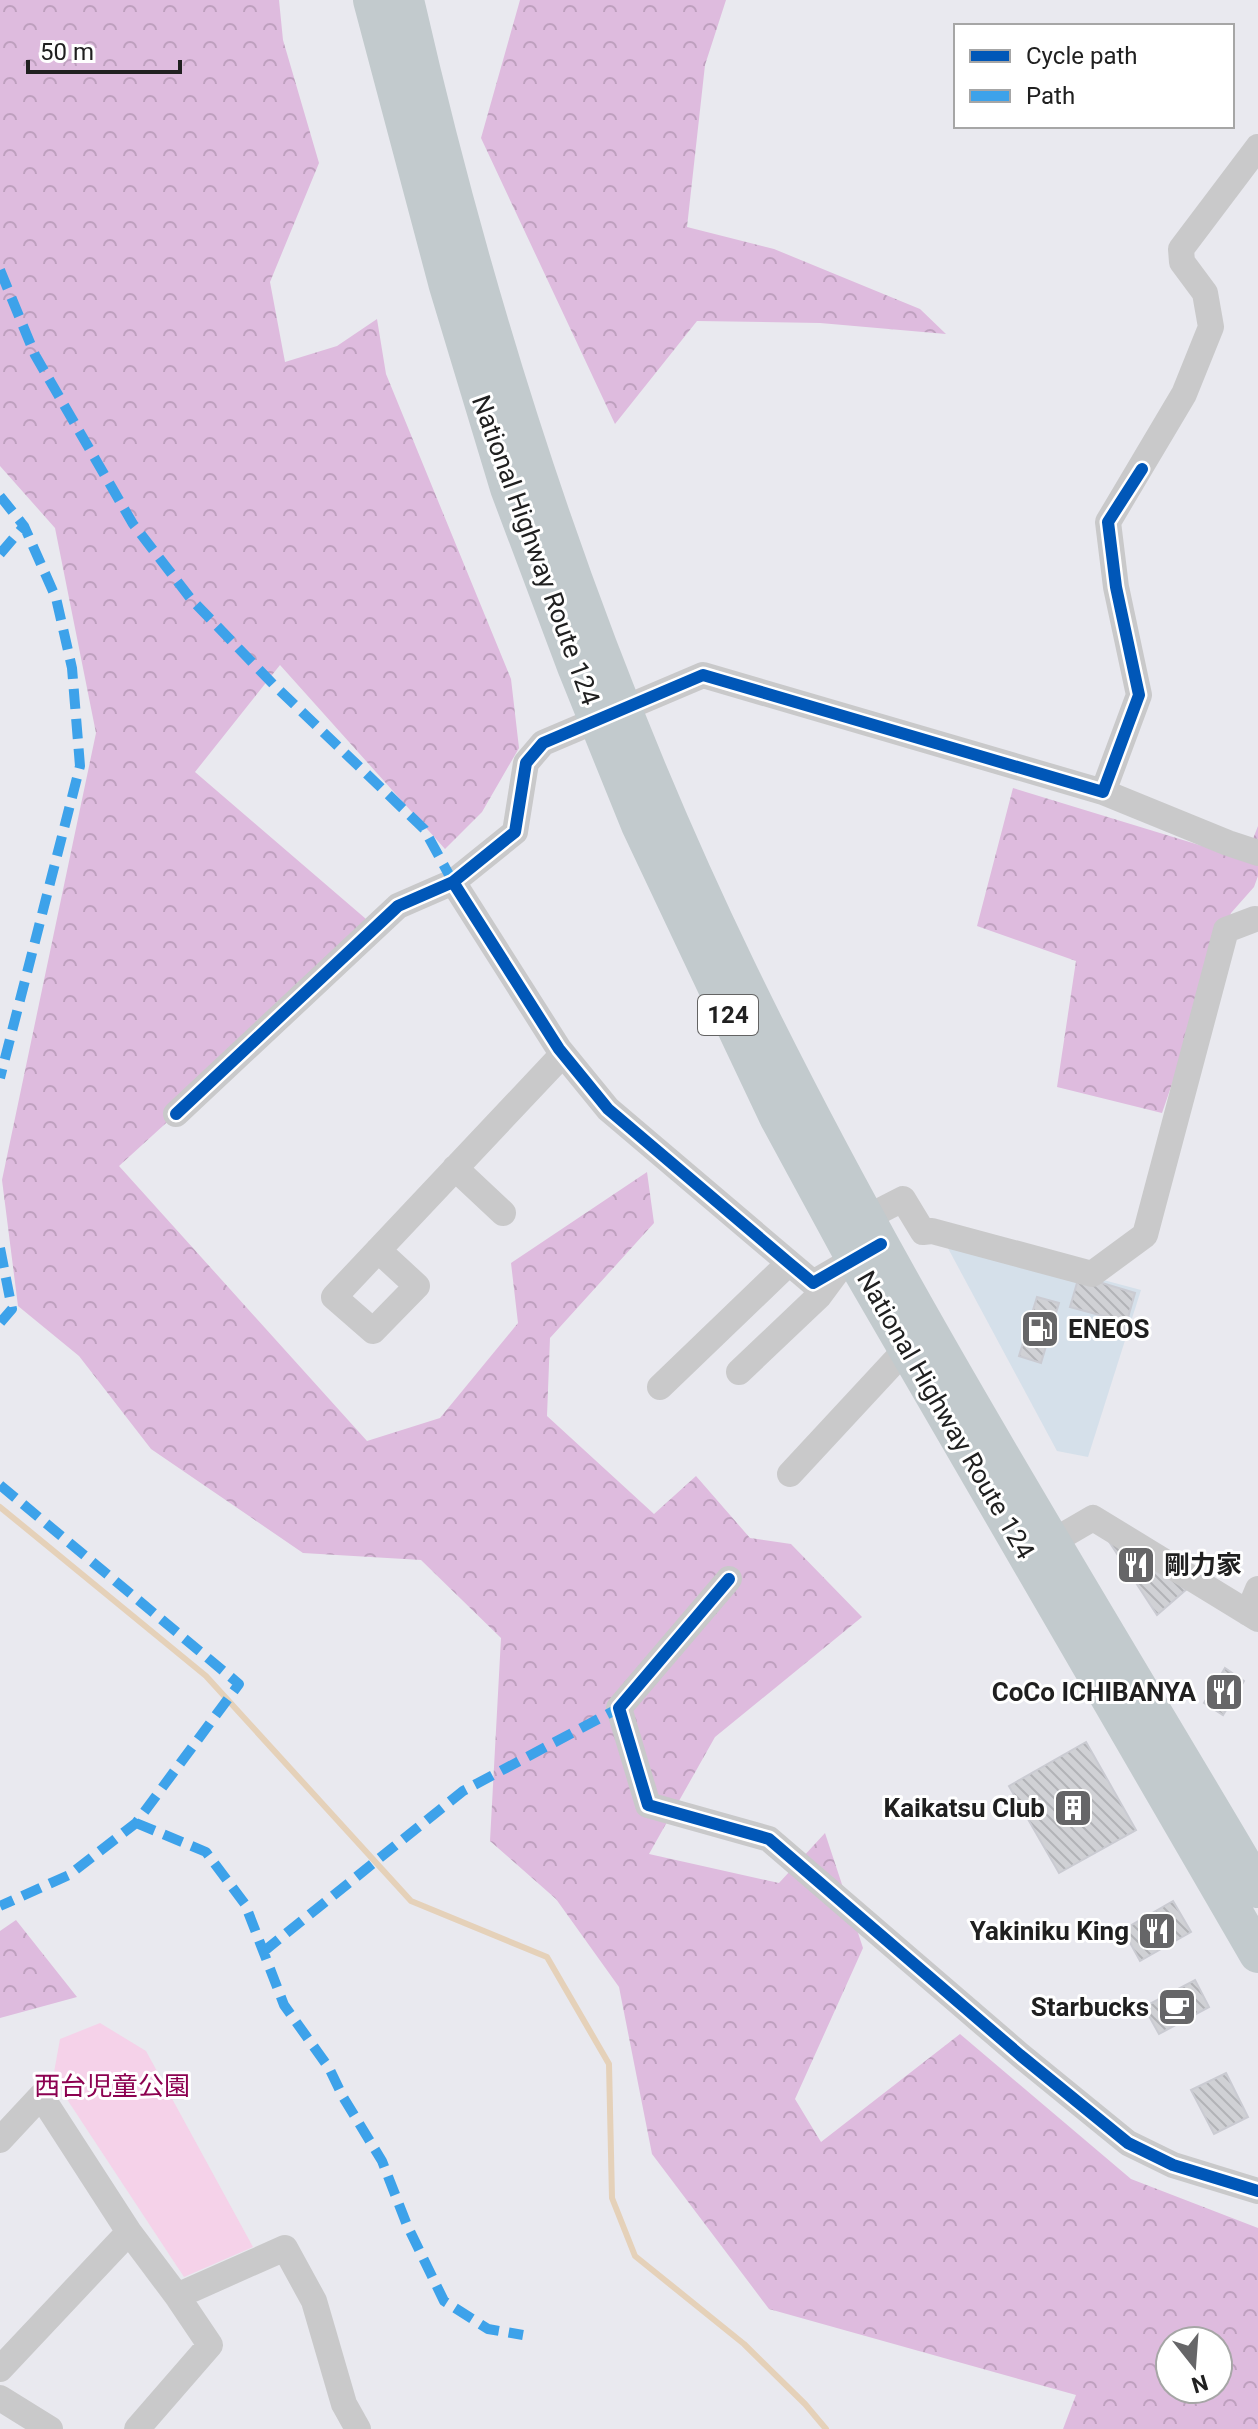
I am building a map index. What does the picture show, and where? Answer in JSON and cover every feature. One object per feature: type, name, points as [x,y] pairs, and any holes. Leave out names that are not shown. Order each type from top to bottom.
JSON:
[{"type":"highway","name":"National Highway Route 124","points":[[372,0],[440,257],[509,488],[640,825],[710,979],[778,1117],[1040,1549],[1258,1954]]},
{"type":"highway","name":"National Highway Route 124","points":[[405,0],[432,118],[478,285],[538,478],[604,662],[667,814],[735,965],[802,1099],[860,1248],[906,1349],[1040,1549],[1258,1889]]},
{"type":"street","points":[[1103,792],[1139,695],[1116,587],[1108,522],[1184,394],[1211,327],[1205,293],[1182,262],[1181,249],[1258,147]]},
{"type":"street","points":[[176,1114],[398,906],[453,882],[515,832],[526,763],[543,743],[703,675],[1103,792],[1258,853]]},
{"type":"street","points":[[453,882],[563,1054],[608,1109],[813,1283],[860,1248]]},
{"type":"street","points":[[739,1372],[819,1296],[903,1199],[923,1232],[932,1231],[1092,1274],[1145,1235],[1226,930],[1257,913]]},
{"type":"street","points":[[378,1250],[563,1054]]},
{"type":"street","points":[[455,1168],[503,1213]]},
{"type":"street","points":[[660,1387],[789,1263]]},
{"type":"street","points":[[790,1474],[906,1349]]},
{"type":"street","points":[[1040,1549],[1093,1518],[1255,1607]]},
{"type":"street","points":[[729,1579],[619,1708],[648,1805],[769,1839],[1020,2055],[1128,2143],[1173,2165],[1258,2191]]},
{"type":"street","points":[[0,2140],[41,2096],[129,2232],[210,2345],[137,2429]]},
{"type":"street","points":[[0,2369],[129,2232]]},
{"type":"street","points":[[177,2296],[285,2248],[314,2301],[344,2404],[358,2429]]},
{"type":"street","points":[[0,2398],[50,2429]]},
{"type":"shaded area","points":[[942,1237],[1141,1290],[1088,1457],[1057,1451]]},
{"type":"green space","points":[[0,0],[279,0],[283,40],[319,163],[270,282],[285,362],[337,346],[377,319],[386,374],[511,679],[519,748],[482,812],[445,849],[280,665],[195,772],[366,919],[176,1114],[119,1166],[367,1441],[440,1418],[518,1323],[511,1263],[647,1172],[654,1223],[550,1338],[547,1416],[654,1514],[696,1476],[750,1538],[791,1544],[862,1617],[715,1737],[649,1854],[779,1883],[825,1833],[863,1948],[795,2099],[821,2142],[960,2034],[1131,2179],[1258,2228],[1258,2429],[1063,2429],[1076,2395],[769,2309],[652,2154],[619,1987],[556,1899],[490,1841],[501,1638],[421,1560],[303,1553],[151,1449],[79,1356],[18,1306],[2,1180],[96,733],[55,528],[0,466]]},
{"type":"green space","points":[[520,0],[726,0],[705,65],[687,227],[774,249],[920,309],[946,334],[820,323],[697,321],[615,424],[481,138]]},
{"type":"green space","points":[[1013,788],[1245,859],[1258,826],[1258,876],[1254,887],[1231,913],[1162,1113],[1057,1087],[1076,961],[977,926]]},
{"type":"green space","points":[[16,1920],[77,1997],[0,2018],[0,1931]]},
{"type":"green space","name":"西台児童公園","points":[[100,2023],[146,2051],[253,2247],[184,2277],[53,2078],[60,2039]]},
{"type":"building","points":[[1079,1276],[1135,1293],[1123,1335],[1103,1329],[1107,1317],[1070,1307]]},
{"type":"building","points":[[1037,1297],[1059,1303],[1041,1363],[1019,1356]]},
{"type":"building","name":"剛力家","points":[[1108,1540],[1187,1589],[1157,1615]]},
{"type":"building","name":"CoCo ICHIBANYA","points":[[1225,1668],[1244,1681],[1223,1715],[1204,1703]]},
{"type":"building","name":"Kaikatsu Club","points":[[1086,1742],[1136,1830],[1059,1873],[1009,1786]]},
{"type":"building","name":"Yakiniku King","points":[[1173,1901],[1191,1932],[1140,1961],[1123,1930]]},
{"type":"building","name":"Starbucks","points":[[1195,1980],[1209,2007],[1159,2034],[1144,2007]]},
{"type":"building","points":[[1226,2073],[1248,2117],[1214,2134],[1191,2090]]},
{"type":"waterway","points":[[0,1507],[206,1676],[411,1901],[547,1957],[609,2064],[612,2198],[635,2256],[744,2344],[826,2429]]},
{"type":"marked path","points":[[0,270],[35,355],[133,524],[191,599],[273,684],[424,829],[453,882]]},
{"type":"marked path","points":[[0,496],[24,526],[56,598],[72,668],[80,766],[0,1078]]},
{"type":"marked path","points":[[0,554],[24,526]]},
{"type":"marked path","points":[[0,1248],[12,1309],[0,1323]]},
{"type":"marked path","points":[[0,1485],[239,1684],[136,1823],[69,1875],[0,1906]]},
{"type":"marked path","points":[[263,1952],[463,1791],[619,1708]]},
{"type":"marked path","points":[[136,1823],[206,1852],[245,1904],[284,2005],[329,2068],[382,2161],[407,2225],[444,2301],[488,2329],[523,2335]]},
{"type":"cycle path","points":[[453,882],[515,832],[526,763],[543,743],[703,675],[1103,792],[1139,695],[1116,587],[1108,522],[1142,469]]},
{"type":"cycle path","points":[[176,1114],[398,906],[453,882],[559,1049],[608,1109],[789,1263],[813,1283],[881,1244]]},
{"type":"cycle path","points":[[729,1579],[619,1708],[648,1805],[769,1839],[1020,2055],[1128,2143],[1173,2165],[1258,2191]]},
{"type":"place","name":"ENEOS","points":[[1040,1329]]},
{"type":"place","name":"剛力家","points":[[1136,1565]]},
{"type":"place","name":"CoCo ICHIBANYA","points":[[1224,1692]]},
{"type":"place","name":"Kaikatsu Club","points":[[1073,1808]]},
{"type":"place","name":"Yakiniku King","points":[[1157,1931]]},
{"type":"place","name":"Starbucks","points":[[1177,2007]]}]
